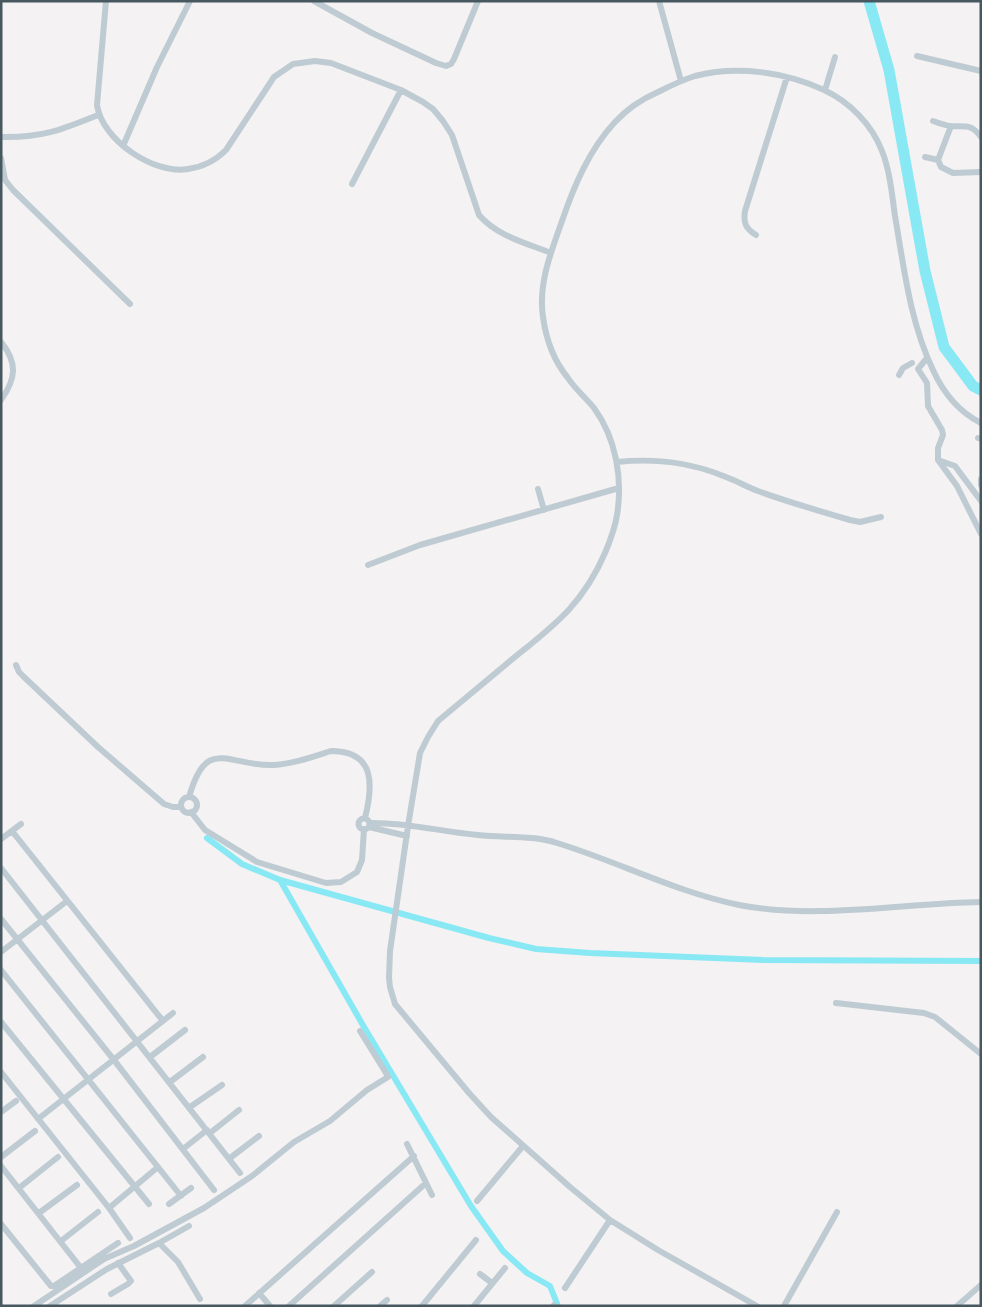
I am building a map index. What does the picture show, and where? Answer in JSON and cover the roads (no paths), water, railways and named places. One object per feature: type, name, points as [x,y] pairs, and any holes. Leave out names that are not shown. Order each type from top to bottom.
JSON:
[{"type":"street","points":[[106,1],[97,105],[98,115],[110,132],[123,146],[133,153],[163,168],[188,170],[207,164],[217,159],[226,150],[274,77],[293,64],[302,62],[331,63],[401,90],[433,109],[443,120],[452,135],[479,215],[487,224],[504,234],[551,253]]},
{"type":"street","points":[[123,146],[157,67],[190,1]]},
{"type":"street","points":[[314,1],[372,33],[436,63],[448,66],[454,59],[478,1]]},
{"type":"street","points":[[659,1],[681,81]]},
{"type":"street","points":[[917,56],[981,71]]},
{"type":"street","points":[[825,90],[835,57]]},
{"type":"street","points":[[757,1306],[658,1250],[610,1220],[523,1146],[469,1093],[395,1004],[390,987],[389,978],[395,921],[406,836],[420,753],[438,721],[568,613],[587,588],[597,570],[611,538],[617,516],[619,488],[617,462],[611,440],[594,409],[567,377],[554,356],[546,336],[542,315],[545,274],[551,253],[576,183],[594,149],[615,122],[641,100],[696,76],[750,71],[766,72],[825,90],[850,106],[864,120],[878,141],[886,165],[907,288],[913,316],[927,358],[947,394],[963,411],[981,424]]},
{"type":"street","points":[[756,235],[746,226],[744,219],[745,211],[787,77]]},
{"type":"street","points":[[352,184],[401,90]]},
{"type":"street","points":[[1,137],[35,137],[52,133],[98,115]]},
{"type":"street","points":[[933,121],[951,126],[969,126],[981,136]]},
{"type":"street","points":[[951,126],[938,160],[941,167],[954,173],[981,172]]},
{"type":"street","points":[[925,157],[938,160]]},
{"type":"street","points":[[1,158],[5,180],[13,190],[130,304]]},
{"type":"street","points":[[1,342],[10,352],[14,370],[10,387],[1,400]]},
{"type":"street","points":[[927,358],[918,369],[927,383],[928,406],[942,430],[943,435],[937,456],[938,460],[958,486],[981,534]]},
{"type":"street","points":[[899,375],[903,368],[912,363]]},
{"type":"street","points":[[617,462],[657,460],[684,463],[701,467],[756,490],[850,520],[860,522],[881,518]]},
{"type":"street","points":[[938,460],[955,466],[981,500]]},
{"type":"street","points":[[981,479],[981,485]]},
{"type":"street","points":[[368,565],[420,545],[619,488]]},
{"type":"street","points":[[538,489],[544,510]]},
{"type":"street","points":[[16,664],[19,672],[24,677],[112,760],[164,804],[173,807],[181,806]]},
{"type":"street","points":[[336,751],[360,760],[367,769],[371,792],[362,860],[356,872],[341,882],[326,883],[257,862],[205,830],[191,812],[184,811],[181,806],[184,799],[189,797],[199,769],[211,759],[217,757],[254,764],[272,765],[287,764],[336,751]]},
{"type":"street","points":[[189,797],[194,799],[196,804],[195,809],[191,812]]},
{"type":"street","points":[[1,839],[21,824]]},
{"type":"street","points":[[367,824],[386,828],[406,836]]},
{"type":"street","points":[[386,828],[408,826],[480,836],[543,839],[684,890],[740,905],[770,909],[811,911],[981,902]]},
{"type":"street","points":[[12,831],[163,1021]]},
{"type":"street","points":[[1,868],[138,1040],[230,1158],[240,1174]]},
{"type":"street","points":[[1,952],[67,901]]},
{"type":"street","points":[[1,919],[114,1060],[214,1190]]},
{"type":"street","points":[[1,970],[181,1196]]},
{"type":"street","points":[[836,1003],[924,1013],[935,1017],[981,1054]]},
{"type":"street","points":[[38,1119],[173,1013]]},
{"type":"street","points":[[1,1022],[149,1204]]},
{"type":"street","points":[[150,1057],[185,1030]]},
{"type":"street","points":[[34,1306],[104,1260],[204,1208],[252,1176],[294,1142],[330,1121],[368,1090],[388,1077],[360,1030]]},
{"type":"street","points":[[170,1082],[203,1057]]},
{"type":"street","points":[[1,1072],[130,1238]]},
{"type":"street","points":[[190,1107],[222,1085]]},
{"type":"street","points":[[1,1112],[16,1101]]},
{"type":"street","points":[[183,1149],[239,1110]]},
{"type":"street","points":[[1,1157],[36,1131]]},
{"type":"street","points":[[230,1158],[259,1136]]},
{"type":"street","points":[[407,1144],[432,1195]]},
{"type":"street","points":[[477,1201],[523,1146]]},
{"type":"street","points":[[245,1306],[414,1156]]},
{"type":"street","points":[[19,1188],[58,1157]]},
{"type":"street","points":[[1,1166],[81,1268]]},
{"type":"street","points":[[108,1208],[158,1168]]},
{"type":"street","points":[[289,1306],[426,1183]]},
{"type":"street","points":[[39,1213],[77,1185]]},
{"type":"street","points":[[169,1204],[191,1188]]},
{"type":"street","points":[[61,1241],[98,1212]]},
{"type":"street","points":[[784,1306],[837,1212]]},
{"type":"street","points":[[565,1288],[610,1220]]},
{"type":"street","points":[[1,1224],[51,1286],[54,1286],[118,1243]]},
{"type":"street","points":[[50,1306],[85,1282],[118,1263],[189,1226]]},
{"type":"street","points":[[422,1306],[476,1240]]},
{"type":"street","points":[[159,1243],[178,1262],[200,1299]]},
{"type":"street","points":[[111,1294],[131,1281],[118,1263]]},
{"type":"street","points":[[474,1306],[504,1268]]},
{"type":"street","points":[[334,1306],[372,1272]]},
{"type":"street","points":[[480,1274],[492,1283]]},
{"type":"street","points":[[957,1306],[981,1285]]},
{"type":"street","points":[[259,1294],[270,1306]]},
{"type":"street","points":[[380,1306],[387,1300]]},
{"type":"waterway","points":[[869,1],[889,70],[925,271],[944,347],[973,386],[981,390]]},
{"type":"waterway","points":[[207,838],[242,864],[280,880],[489,938],[536,949],[763,960],[981,961]]},
{"type":"waterway","points":[[280,880],[364,1027],[471,1206],[503,1251],[527,1273],[550,1286],[558,1306]]}]
